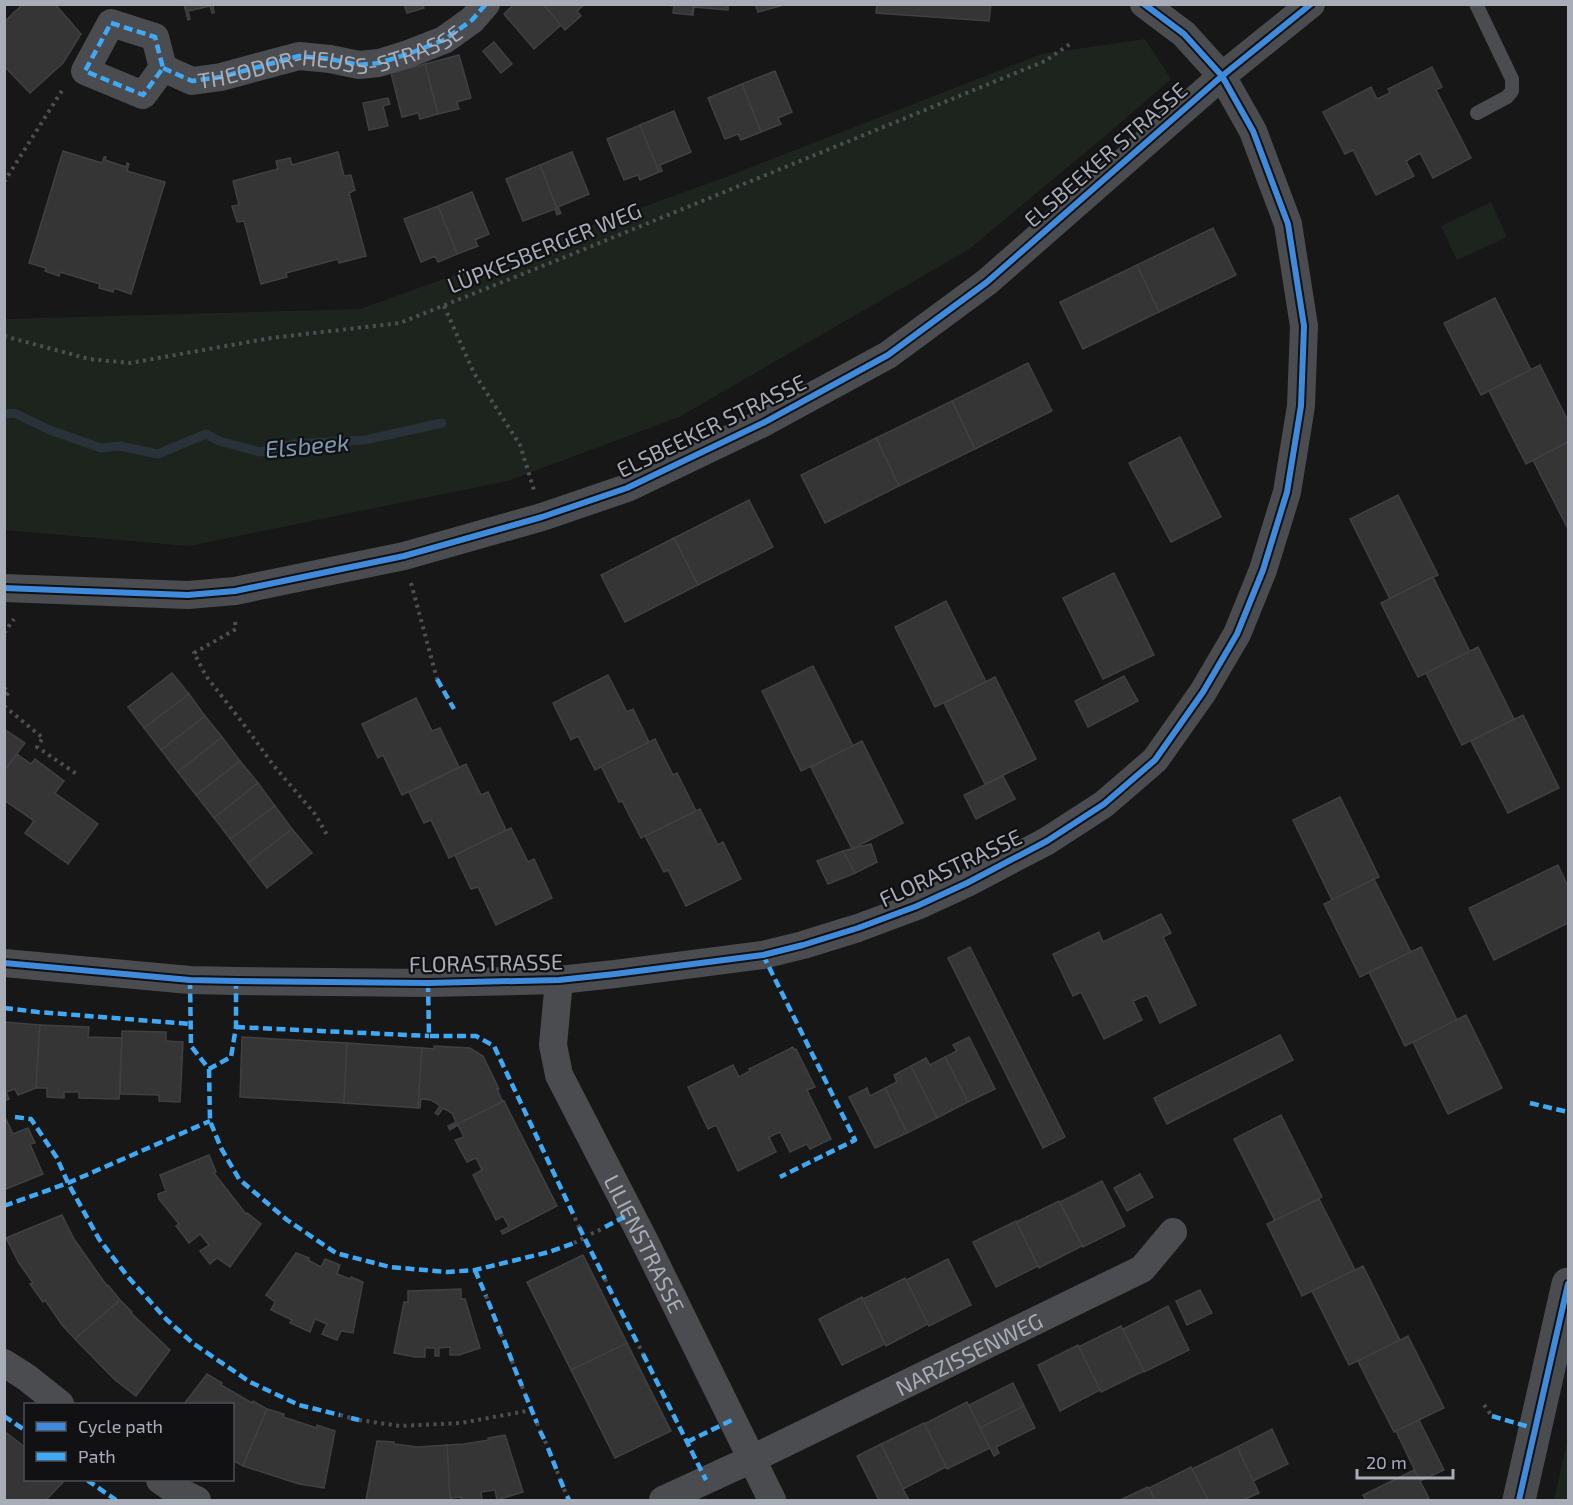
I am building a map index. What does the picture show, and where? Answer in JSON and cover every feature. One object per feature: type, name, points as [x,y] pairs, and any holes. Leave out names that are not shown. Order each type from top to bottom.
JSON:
[{"type":"street","name":"THEODOR-HEUSS-STRASSE","points":[[163,68],[192,81],[221,77],[299,56],[359,65],[379,63],[444,40],[472,20],[486,4]]},
{"type":"street","name":"FLORASTRASSE","points":[[4,963],[190,980],[428,983],[559,980],[763,955],[858,928],[917,906],[1047,841],[1104,804],[1155,760],[1203,692],[1236,634],[1263,570],[1287,492],[1300,406],[1304,326],[1288,224],[1253,131],[1222,76],[1184,34],[1144,4]]},
{"type":"street","name":"ELSBEEKER STRASSE","points":[[4,588],[188,595],[235,591],[404,556],[542,516],[627,488],[763,423],[888,355],[987,282],[1222,76],[1311,4]]},
{"type":"street","name":"THEODOR-HEUSS-STRASSE","points":[[111,23],[155,37],[163,68],[143,95],[85,71],[111,23]]},
{"type":"street","name":"LILIENSTRASSE","points":[[559,980],[553,1045],[559,1075],[646,1244],[772,1500]]},
{"type":"street","name":"NARZISSENWEG","points":[[663,1500],[1142,1269],[1173,1232]]},
{"type":"street","points":[[1519,1500],[1569,1284]]},
{"type":"street","points":[[4,1363],[59,1403]]},
{"type":"street","points":[[162,1481],[197,1500]]},
{"type":"lane","points":[[1476,4],[1512,79],[1512,91],[1507,97],[1477,113]]},
{"type":"path","points":[[4,182],[67,81],[85,71]]},
{"type":"path","points":[[444,306],[474,373],[520,445],[542,516]]},
{"type":"path","points":[[418,614],[437,679]]},
{"type":"path","points":[[236,628],[194,653],[206,676],[274,766],[315,814],[327,835]]},
{"type":"path","points":[[4,687],[9,692],[4,698]]},
{"type":"path","points":[[4,706],[43,738],[37,747],[78,775]]},
{"type":"path","points":[[575,1218],[579,1227]]},
{"type":"path","points":[[591,1234],[605,1227]]},
{"type":"path","points":[[574,1243],[584,1238]]},
{"type":"path","points":[[605,1279],[608,1286]]},
{"type":"path","points":[[486,1296],[488,1301]]},
{"type":"path","points":[[501,1334],[504,1340]]},
{"type":"path","points":[[639,1346],[643,1354]]},
{"type":"path","points":[[512,1361],[514,1366]]},
{"type":"path","points":[[522,1386],[525,1394]]},
{"type":"path","points":[[1484,1405],[1492,1416]]},
{"type":"path","points":[[359,1420],[400,1426],[451,1424],[532,1410]]},
{"type":"path","points":[[340,1415],[351,1418]]},
{"type":"path","points":[[537,1423],[540,1431]]},
{"type":"path","points":[[545,1441],[548,1448]]},
{"type":"path","points":[[557,1472],[560,1479]]},
{"type":"path","points":[[564,1489],[567,1496]]},
{"type":"shaded area","points":[[1145,39],[1171,79],[968,250],[679,417],[507,481],[189,546],[5,530],[5,319],[360,309],[726,177],[1042,54]]},
{"type":"shaded area","points":[[1491,202],[1507,237],[1457,260],[1441,226]]},
{"type":"shaded area","points":[[1568,1438],[1568,1500],[1554,1500]]},
{"type":"building","points":[[23,4],[55,4],[81,34],[63,63],[30,93],[4,66],[4,22]]},
{"type":"building","points":[[184,4],[213,4],[214,13],[210,6],[188,11],[190,19],[188,20]]},
{"type":"building","points":[[404,4],[422,4],[424,8],[407,13]]},
{"type":"building","points":[[514,4],[543,4],[561,25],[534,49],[504,14]]},
{"type":"building","points":[[543,4],[585,4],[577,11],[581,16],[565,30]]},
{"type":"building","points":[[659,4],[693,4],[692,15],[673,13],[674,6]]},
{"type":"building","points":[[693,4],[728,4],[728,10],[694,7],[692,15]]},
{"type":"building","points":[[755,4],[784,4],[784,5],[758,12]]},
{"type":"building","points":[[877,4],[991,4],[989,21],[876,13]]},
{"type":"building","points":[[494,42],[512,64],[501,73],[483,51]]},
{"type":"building","points":[[459,55],[471,98],[457,102],[459,109],[438,114],[425,64]]},
{"type":"building","points":[[425,64],[438,114],[420,119],[418,113],[402,117],[391,73]]},
{"type":"building","points":[[1432,67],[1442,87],[1436,90],[1471,158],[1433,178],[1420,153],[1406,161],[1414,176],[1376,195],[1353,150],[1345,154],[1323,112],[1371,87],[1377,99],[1390,93],[1388,89]]},
{"type":"building","points":[[775,71],[792,112],[778,118],[781,124],[761,132],[742,84]]},
{"type":"building","points":[[742,84],[761,132],[741,140],[738,134],[725,139],[708,98]]},
{"type":"building","points":[[388,98],[390,104],[383,106],[388,126],[369,130],[363,103]]},
{"type":"building","points":[[674,111],[691,152],[660,165],[662,171],[659,172],[640,125]]},
{"type":"building","points":[[640,125],[659,172],[640,180],[638,175],[624,180],[607,139]]},
{"type":"building","points":[[63,151],[102,163],[106,157],[105,160],[126,167],[127,163],[129,164],[127,171],[165,182],[131,294],[114,288],[113,292],[99,288],[100,284],[60,272],[59,276],[45,271],[46,268],[29,263]]},
{"type":"building","points":[[338,152],[344,176],[351,175],[355,190],[349,193],[366,256],[339,263],[338,259],[286,273],[287,277],[261,284],[244,221],[237,222],[232,206],[239,205],[233,181],[278,169],[276,161],[290,158],[292,165]]},
{"type":"building","points":[[572,152],[589,194],[558,207],[561,213],[559,214],[540,165]]},
{"type":"building","points":[[540,165],[559,214],[557,215],[555,209],[523,221],[506,179]]},
{"type":"building","points":[[472,192],[489,234],[475,240],[478,246],[457,254],[438,206]]},
{"type":"building","points":[[438,206],[457,254],[438,262],[435,256],[421,262],[404,219]]},
{"type":"building","points":[[1213,228],[1236,275],[1159,312],[1137,265]]},
{"type":"building","points":[[1137,265],[1159,312],[1083,349],[1060,302]]},
{"type":"building","points":[[1495,298],[1531,370],[1481,395],[1444,323]]},
{"type":"building","points":[[1028,363],[1052,411],[975,449],[952,401]]},
{"type":"building","points":[[1540,365],[1568,421],[1568,442],[1526,464],[1489,391]]},
{"type":"building","points":[[952,401],[975,449],[899,486],[876,438]]},
{"type":"building","points":[[1180,437],[1221,517],[1171,542],[1129,463]]},
{"type":"building","points":[[876,438],[899,486],[825,523],[801,475]]},
{"type":"building","points":[[1568,442],[1568,529],[1533,460]]},
{"type":"building","points":[[1398,495],[1438,575],[1390,599],[1350,519]]},
{"type":"building","points":[[749,500],[773,547],[698,585],[674,538]]},
{"type":"building","points":[[674,538],[698,585],[625,622],[601,575]]},
{"type":"building","points":[[1114,573],[1154,655],[1103,679],[1063,598]]},
{"type":"building","points":[[1433,577],[1470,652],[1418,677],[1381,603]]},
{"type":"building","points":[[946,601],[986,682],[935,707],[895,627]]},
{"type":"building","points":[[1478,647],[1514,719],[1462,745],[1426,673]]},
{"type":"building","points":[[813,666],[853,746],[801,771],[762,691]]},
{"type":"building","points":[[172,673],[189,694],[144,728],[128,707]]},
{"type":"building","points":[[608,675],[627,712],[633,709],[649,742],[595,770],[578,736],[571,740],[553,703]]},
{"type":"building","points":[[1124,676],[1138,701],[1088,727],[1075,701]]},
{"type":"building","points":[[995,677],[1036,759],[985,784],[944,703]]},
{"type":"building","points":[[189,694],[205,716],[161,750],[144,728]]},
{"type":"building","points":[[416,698],[432,731],[440,728],[459,767],[402,795],[383,755],[378,758],[362,724]]},
{"type":"building","points":[[1523,715],[1559,788],[1508,813],[1471,741]]},
{"type":"building","points":[[205,716],[222,737],[178,772],[161,750]]},
{"type":"building","points":[[4,729],[25,743],[4,771]]},
{"type":"building","points":[[222,737],[240,761],[196,795],[178,772]]},
{"type":"building","points":[[655,739],[673,775],[677,773],[696,811],[641,838],[601,766]]},
{"type":"building","points":[[862,741],[903,823],[852,849],[811,767]]},
{"type":"building","points":[[17,754],[31,764],[35,759],[64,781],[55,793],[98,824],[68,864],[25,833],[34,821],[4,800],[4,771]]},
{"type":"building","points":[[240,761],[258,783],[214,818],[196,795]]},
{"type":"building","points":[[466,764],[481,795],[488,792],[506,830],[449,858],[431,820],[424,823],[409,792]]},
{"type":"building","points":[[1003,776],[1015,799],[976,819],[964,795]]},
{"type":"building","points":[[258,783],[275,806],[230,839],[214,818]]},
{"type":"building","points":[[1340,797],[1379,877],[1332,900],[1293,820]]},
{"type":"building","points":[[275,806],[292,829],[248,863],[230,839]]},
{"type":"building","points":[[700,809],[718,845],[723,842],[741,879],[686,906],[668,870],[664,872],[645,836]]},
{"type":"building","points":[[511,828],[528,862],[534,859],[552,898],[496,925],[478,887],[471,889],[455,855]]},
{"type":"building","points":[[292,829],[312,853],[267,888],[248,863]]},
{"type":"building","points":[[871,844],[877,862],[855,873],[843,851]]},
{"type":"building","points":[[843,851],[855,873],[828,884],[817,861]]},
{"type":"building","points":[[1558,865],[1568,887],[1568,923],[1494,960],[1469,908]]},
{"type":"building","points":[[1374,879],[1411,952],[1360,977],[1324,904]]},
{"type":"building","points":[[1161,914],[1171,933],[1163,937],[1196,1005],[1160,1023],[1147,995],[1133,1001],[1142,1020],[1104,1039],[1081,992],[1073,996],[1053,954],[1099,932],[1103,942]]},
{"type":"building","points":[[970,947],[1065,1137],[1043,1148],[948,958]]},
{"type":"building","points":[[1421,947],[1457,1020],[1405,1046],[1369,972]]},
{"type":"building","points":[[1466,1015],[1502,1088],[1448,1114],[1413,1042]]},
{"type":"building","points":[[4,1022],[40,1025],[36,1088],[18,1095],[15,1089],[6,1092],[9,1099],[4,1101]]},
{"type":"building","points":[[40,1025],[89,1027],[88,1037],[122,1038],[119,1099],[79,1098],[79,1092],[64,1092],[64,1098],[47,1097],[47,1088],[36,1088]]},
{"type":"building","points":[[122,1031],[166,1032],[166,1041],[183,1042],[180,1102],[159,1101],[159,1095],[120,1094]]},
{"type":"building","points":[[1280,1035],[1293,1060],[1167,1124],[1154,1098]]},
{"type":"building","points":[[242,1037],[347,1043],[344,1103],[240,1097]]},
{"type":"building","points":[[969,1037],[995,1089],[968,1102],[945,1057],[957,1051],[953,1045]]},
{"type":"building","points":[[347,1043],[422,1048],[418,1108],[344,1103]]},
{"type":"building","points":[[434,1046],[470,1048],[483,1056],[504,1101],[449,1128],[448,1126],[456,1122],[452,1113],[443,1108],[438,1115],[435,1113],[440,1106],[431,1100],[421,1099],[420,1108],[418,1108],[422,1048],[434,1049]]},
{"type":"building","points":[[793,1047],[815,1087],[807,1090],[831,1139],[810,1149],[807,1144],[790,1152],[780,1132],[769,1137],[776,1152],[738,1171],[716,1125],[708,1129],[688,1087],[733,1065],[739,1077],[750,1071],[749,1069]]},
{"type":"building","points":[[945,1057],[968,1102],[937,1118],[911,1066],[926,1058],[930,1065]]},
{"type":"building","points":[[911,1066],[937,1118],[907,1133],[885,1088],[897,1082],[894,1075]]},
{"type":"building","points":[[867,1088],[870,1096],[885,1088],[907,1133],[875,1148],[849,1097]]},
{"type":"building","points":[[504,1101],[557,1206],[503,1234],[501,1231],[509,1227],[503,1216],[496,1220],[473,1175],[482,1170],[476,1158],[467,1162],[455,1140],[464,1137],[458,1125],[450,1130],[449,1128]]},
{"type":"building","points":[[4,1115],[13,1134],[28,1128],[35,1143],[30,1144],[43,1174],[4,1190]]},
{"type":"building","points":[[1281,1115],[1322,1197],[1275,1221],[1234,1139]]},
{"type":"building","points":[[209,1155],[216,1172],[214,1173],[246,1214],[261,1224],[230,1267],[217,1258],[210,1264],[200,1251],[209,1245],[200,1234],[189,1243],[176,1226],[179,1224],[159,1199],[158,1194],[166,1191],[160,1175]]},
{"type":"building","points":[[1140,1174],[1153,1197],[1127,1211],[1114,1188]]},
{"type":"building","points":[[1102,1181],[1125,1226],[1083,1247],[1060,1202]]},
{"type":"building","points":[[1319,1199],[1355,1270],[1302,1296],[1267,1224]]},
{"type":"building","points":[[1059,1201],[1082,1246],[1039,1268],[1016,1222]]},
{"type":"building","points":[[62,1215],[74,1239],[107,1286],[120,1300],[75,1339],[30,1284],[33,1283],[6,1238]]},
{"type":"building","points":[[1016,1221],[1038,1266],[996,1287],[973,1242]]},
{"type":"building","points":[[296,1253],[309,1258],[308,1260],[321,1267],[325,1259],[340,1265],[337,1274],[363,1282],[353,1333],[341,1331],[337,1340],[322,1334],[327,1324],[315,1319],[310,1332],[290,1323],[292,1320],[271,1310],[275,1302],[266,1295]]},
{"type":"building","points":[[583,1255],[627,1343],[571,1370],[527,1282]]},
{"type":"building","points":[[948,1259],[971,1305],[929,1326],[906,1280]]},
{"type":"building","points":[[1363,1266],[1400,1340],[1349,1365],[1312,1291]]},
{"type":"building","points":[[905,1278],[928,1324],[886,1346],[863,1299]]},
{"type":"building","points":[[461,1289],[461,1299],[465,1299],[480,1348],[459,1355],[450,1355],[450,1347],[439,1348],[439,1356],[435,1356],[435,1348],[425,1348],[425,1357],[394,1353],[404,1302],[408,1302],[408,1291]]},
{"type":"building","points":[[1200,1290],[1212,1313],[1187,1325],[1176,1301]]},
{"type":"building","points":[[862,1297],[885,1344],[842,1365],[819,1319]]},
{"type":"building","points":[[120,1300],[170,1350],[136,1396],[115,1380],[75,1339]]},
{"type":"building","points":[[1168,1306],[1189,1350],[1144,1372],[1123,1329]]},
{"type":"building","points":[[1121,1326],[1144,1371],[1101,1392],[1078,1347]]},
{"type":"building","points":[[1408,1336],[1444,1408],[1394,1432],[1358,1361]]},
{"type":"building","points":[[627,1343],[671,1431],[615,1458],[571,1370]]},
{"type":"building","points":[[1078,1345],[1100,1390],[1060,1411],[1038,1365]]},
{"type":"building","points":[[207,1374],[222,1383],[221,1385],[267,1409],[243,1466],[234,1461],[234,1403],[185,1403]]},
{"type":"building","points":[[1013,1383],[1024,1406],[980,1428],[969,1405]]},
{"type":"building","points":[[967,1402],[990,1448],[947,1469],[924,1424]]},
{"type":"building","points":[[1024,1406],[1035,1428],[996,1447],[999,1453],[994,1456],[980,1428]]},
{"type":"building","points":[[267,1409],[317,1428],[317,1425],[335,1431],[324,1488],[299,1484],[243,1466]]},
{"type":"building","points":[[1419,1420],[1444,1470],[1420,1481],[1396,1431]]},
{"type":"building","points":[[924,1423],[946,1467],[903,1489],[881,1444]]},
{"type":"building","points":[[1272,1429],[1288,1464],[1253,1481],[1237,1447]]},
{"type":"building","points":[[4,1431],[24,1446],[24,1481],[64,1481],[46,1500],[4,1500]]},
{"type":"building","points":[[505,1435],[523,1492],[497,1500],[495,1490],[481,1492],[482,1500],[461,1500],[461,1497],[450,1500],[447,1445],[489,1440],[488,1438]]},
{"type":"building","points":[[377,1441],[418,1447],[447,1445],[450,1500],[366,1500]]},
{"type":"building","points":[[881,1444],[909,1500],[879,1500],[857,1456]]},
{"type":"building","points":[[1237,1447],[1259,1493],[1243,1500],[1208,1500],[1192,1469]]},
{"type":"building","points":[[1191,1467],[1208,1500],[1155,1500],[1149,1488]]},
{"type":"building","points":[[1414,1470],[1429,1498],[1424,1500],[1366,1500],[1363,1495]]},
{"type":"building","points":[[1148,1487],[1155,1500],[1120,1500]]},
{"type":"waterway","name":"Elsbeek","points":[[4,414],[14,413],[50,430],[101,448],[120,446],[158,454],[206,434],[219,441],[260,452],[294,444],[365,440],[442,423]]},
{"type":"marked path","points":[[163,68],[192,81],[221,77],[299,56],[359,65],[379,63],[444,40],[472,20],[486,4]]},
{"type":"marked path","points":[[111,23],[155,37],[163,68],[143,95],[85,71],[111,23]]},
{"type":"marked path","points":[[437,679],[454,709]]},
{"type":"marked path","points":[[763,955],[855,1140],[780,1177]]},
{"type":"marked path","points":[[190,980],[191,1046],[209,1069],[231,1057],[236,1027],[236,981]]},
{"type":"marked path","points":[[428,983],[429,1036],[476,1036],[494,1046],[575,1218]]},
{"type":"marked path","points":[[4,1008],[190,1024]]},
{"type":"marked path","points":[[236,1027],[429,1036]]},
{"type":"marked path","points":[[209,1069],[210,1121],[221,1148],[239,1179],[287,1220],[336,1253],[390,1267],[447,1272],[475,1270],[549,1252],[574,1243]]},
{"type":"marked path","points":[[1530,1103],[1568,1112]]},
{"type":"marked path","points":[[15,1117],[31,1119],[57,1158],[99,1239],[128,1277],[167,1320],[194,1344],[250,1382],[299,1405],[340,1415]]},
{"type":"marked path","points":[[4,1206],[68,1183],[210,1121]]},
{"type":"marked path","points":[[605,1227],[630,1214]]},
{"type":"marked path","points":[[579,1227],[605,1279]]},
{"type":"marked path","points":[[475,1270],[486,1296]]},
{"type":"marked path","points":[[608,1286],[639,1346]]},
{"type":"marked path","points":[[488,1301],[501,1334]]},
{"type":"marked path","points":[[504,1340],[512,1361]]},
{"type":"marked path","points":[[643,1354],[706,1480]]},
{"type":"marked path","points":[[514,1367],[522,1386]]},
{"type":"marked path","points":[[525,1394],[537,1423]]},
{"type":"marked path","points":[[4,1416],[24,1430]]},
{"type":"marked path","points":[[1492,1416],[1536,1429]]},
{"type":"marked path","points":[[351,1418],[359,1420]]},
{"type":"marked path","points":[[687,1442],[732,1420]]},
{"type":"marked path","points":[[540,1431],[545,1441]]},
{"type":"marked path","points":[[548,1448],[557,1471]]},
{"type":"marked path","points":[[560,1479],[564,1489]]},
{"type":"marked path","points":[[88,1481],[116,1500]]},
{"type":"marked path","points":[[567,1496],[569,1500]]},
{"type":"cycle path","points":[[4,963],[190,980],[428,983],[559,980],[763,955],[858,928],[917,906],[1047,841],[1104,804],[1155,760],[1203,692],[1237,634],[1263,570],[1287,492],[1301,406],[1304,326],[1288,224],[1253,131],[1222,76],[1184,34],[1144,4]]},
{"type":"cycle path","points":[[4,588],[188,595],[235,591],[404,556],[542,517],[627,488],[763,423],[888,355],[987,282],[1222,76],[1311,4]]},
{"type":"cycle path","points":[[1519,1500],[1568,1284]]}]
